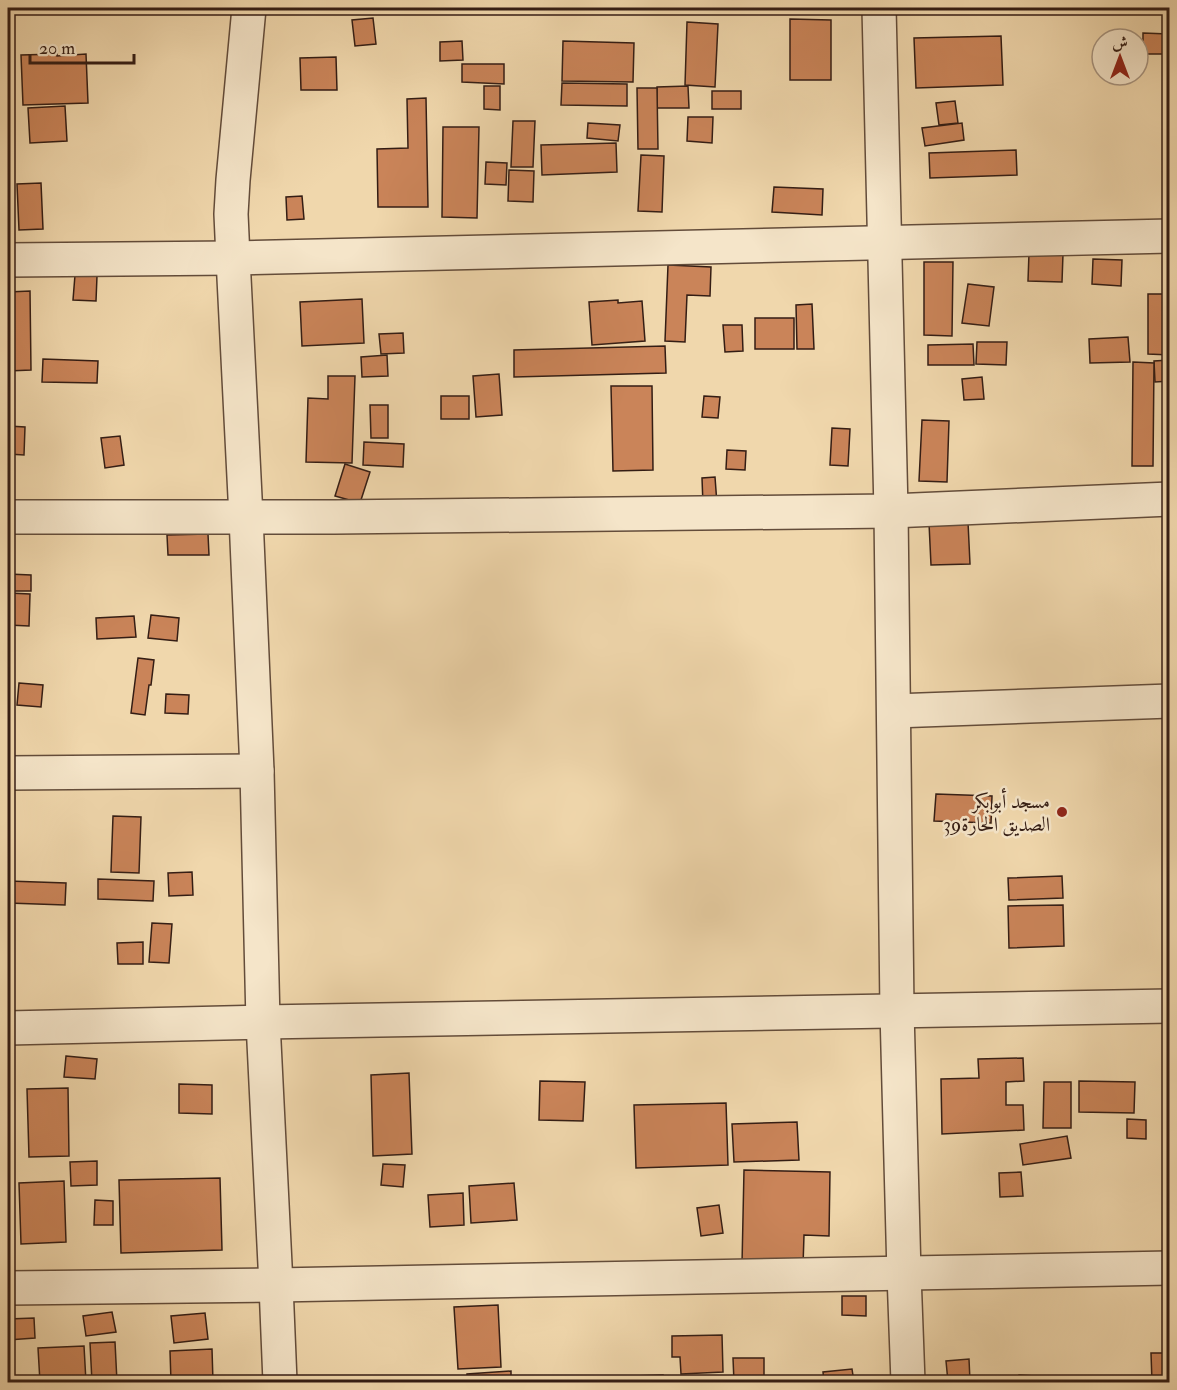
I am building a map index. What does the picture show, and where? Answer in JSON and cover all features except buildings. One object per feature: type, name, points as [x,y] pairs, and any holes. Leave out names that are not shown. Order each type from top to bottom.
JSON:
[{"type":"street","points":[[249,8],[231,214],[257,771],[262,1022],[280,1383]]},
{"type":"street","points":[[879,8],[891,511],[897,1011],[908,1383]]},
{"type":"street","points":[[8,260],[233,258],[1170,236]]},
{"type":"street","points":[[8,517],[891,511],[1170,500]]},
{"type":"street","points":[[894,711],[1170,701]]},
{"type":"street","points":[[8,773],[257,771]]},
{"type":"street","points":[[8,1028],[1170,1006]]},
{"type":"street","points":[[8,1288],[1170,1268]]},
{"type":"place","name":"مسجد أبوبكر الصديق الحارة39","points":[[1062,812]]}]
